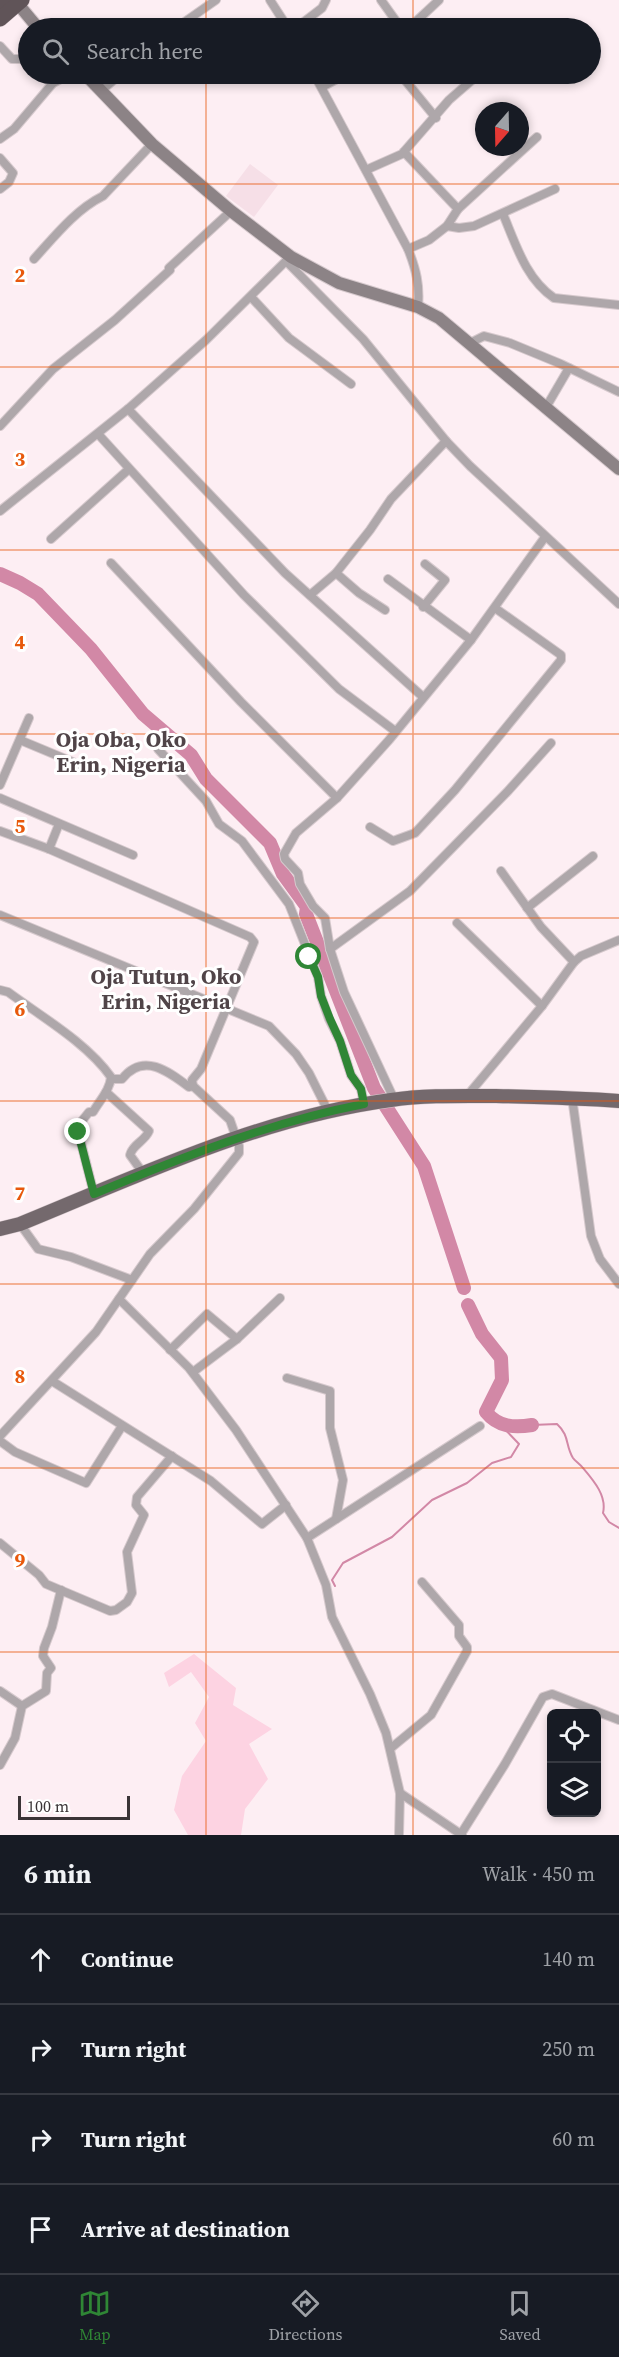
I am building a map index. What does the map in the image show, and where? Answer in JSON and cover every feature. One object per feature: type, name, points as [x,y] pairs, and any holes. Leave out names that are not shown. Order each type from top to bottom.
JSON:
[{"type":"highway","points":[[0,5],[15,1]]},
{"type":"highway","points":[[0,19],[15,1]]},
{"type":"main road","points":[[0,1229],[20,1224],[143,1173],[236,1139],[328,1111],[391,1100],[466,1096],[572,1097],[619,1101]]},
{"type":"street","points":[[190,18],[216,0]]},
{"type":"street","points":[[270,0],[282,18]]},
{"type":"street","points":[[309,18],[322,8],[326,0]]},
{"type":"street","points":[[381,0],[394,18]]},
{"type":"street","points":[[420,18],[440,0]]},
{"type":"street","points":[[15,1],[29,18]]},
{"type":"street","points":[[0,46],[12,59],[18,59]]},
{"type":"street","points":[[0,140],[14,129],[52,84]]},
{"type":"street","points":[[96,84],[152,144],[288,259],[363,339],[446,441],[545,537],[619,604]]},
{"type":"street","points":[[102,90],[109,84]]},
{"type":"street","points":[[320,84],[408,249],[420,289],[418,307]]},
{"type":"street","points":[[322,87],[328,84]]},
{"type":"street","points":[[408,84],[435,118]]},
{"type":"street","points":[[366,170],[404,152],[449,100],[467,84]]},
{"type":"street","points":[[408,249],[429,240],[447,226],[458,209],[537,137]]},
{"type":"street","points":[[34,259],[60,230],[103,196],[152,144]]},
{"type":"street","points":[[404,152],[458,209]]},
{"type":"street","points":[[0,158],[13,173],[9,182],[0,189]]},
{"type":"street","points":[[447,226],[459,228],[474,226],[555,189]]},
{"type":"street","points":[[0,426],[53,369],[115,320],[152,285],[164,277],[170,270],[169,268],[231,212]]},
{"type":"street","points":[[503,214],[529,273],[547,294],[554,298],[619,305]]},
{"type":"street","points":[[0,511],[99,435],[206,340],[288,259]]},
{"type":"street","points":[[288,259],[339,283],[418,307],[439,318],[619,469]]},
{"type":"street","points":[[251,297],[289,338],[351,384]]},
{"type":"street","points":[[468,344],[480,336],[510,343],[619,392]]},
{"type":"street","points":[[545,409],[569,368]]},
{"type":"street","points":[[128,409],[285,573],[423,697]]},
{"type":"street","points":[[99,435],[244,595],[339,689],[395,731]]},
{"type":"street","points":[[310,595],[336,573],[391,499],[446,441]]},
{"type":"street","points":[[51,539],[129,469]]},
{"type":"street","points":[[391,1100],[344,992],[330,949],[325,918],[314,906],[300,884],[298,873],[285,859],[284,854],[296,833],[337,798],[471,640],[545,537]]},
{"type":"street","points":[[111,563],[241,702],[337,798]]},
{"type":"street","points":[[423,607],[445,580],[425,564]]},
{"type":"street","points":[[336,573],[385,610]]},
{"type":"street","points":[[388,579],[423,607],[471,640]]},
{"type":"street","points":[[370,827],[393,841],[415,833],[455,790],[561,660],[561,655],[495,608]]},
{"type":"street","points":[[0,786],[29,718]]},
{"type":"street","points":[[20,740],[80,765]]},
{"type":"street","points":[[330,949],[410,891],[508,791],[551,743]]},
{"type":"street","points":[[158,749],[206,801],[219,825],[242,841],[289,904],[318,977],[321,996],[351,1075],[361,1089],[364,1104]]},
{"type":"street","points":[[0,798],[133,855]]},
{"type":"street","points":[[49,849],[59,824]]},
{"type":"street","points":[[0,831],[49,849],[250,937],[254,942],[201,1069],[192,1080],[194,1086],[230,1120],[235,1129],[239,1153],[194,1209],[150,1254],[96,1332],[0,1436]]},
{"type":"street","points":[[527,908],[593,856]]},
{"type":"street","points":[[501,872],[541,927],[574,962]]},
{"type":"street","points":[[0,915],[269,1026],[296,1054],[309,1073],[328,1111]]},
{"type":"street","points":[[456,923],[542,1006]]},
{"type":"street","points":[[466,1096],[542,1006],[574,962],[581,956],[619,940]]},
{"type":"street","points":[[0,990],[8,992],[63,1032],[102,1064],[111,1078],[111,1086],[93,1112],[89,1112],[77,1127],[94,1194]]},
{"type":"street","points":[[111,1078],[122,1079],[129,1069],[143,1065],[166,1070],[189,1087],[194,1086]]},
{"type":"street","points":[[106,1092],[149,1131],[130,1155],[143,1173]]},
{"type":"street","points":[[572,1097],[591,1236],[600,1259],[619,1284]]},
{"type":"street","points":[[20,1224],[38,1249],[71,1257],[132,1280]]},
{"type":"street","points":[[193,1372],[237,1339],[280,1298]]},
{"type":"street","points":[[119,1299],[193,1372],[236,1430],[307,1538],[326,1585],[332,1617],[370,1694],[391,1748],[400,1793],[399,1835]]},
{"type":"street","points":[[170,1350],[207,1314],[237,1339]]},
{"type":"street","points":[[287,1378],[330,1391],[330,1428],[343,1480],[336,1519]]},
{"type":"street","points":[[52,1381],[212,1481],[262,1524],[286,1505]]},
{"type":"street","points":[[0,1442],[15,1452],[86,1483],[122,1426]]},
{"type":"street","points":[[307,1538],[480,1426]]},
{"type":"street","points":[[0,1543],[39,1575],[46,1584],[104,1610],[116,1610],[127,1602],[132,1593],[127,1552],[144,1515],[136,1505],[137,1497],[172,1456]]},
{"type":"street","points":[[391,1748],[431,1715],[467,1651],[458,1632],[459,1625],[422,1582]]},
{"type":"street","points":[[0,1766],[15,1738],[22,1706],[46,1690],[47,1673],[51,1668],[43,1656],[44,1648],[61,1590]]},
{"type":"street","points":[[0,1691],[22,1706]]},
{"type":"street","points":[[400,1793],[462,1835],[546,1694],[552,1694],[619,1720]]},
{"type":"shaded area","points":[[250,164],[278,185],[254,217],[226,196]]},
{"type":"shaded area","points":[[194,1654],[236,1688],[233,1705],[272,1729],[249,1744],[268,1779],[245,1809],[241,1835],[188,1835],[174,1810],[182,1776],[206,1741],[195,1723],[209,1697],[191,1672],[169,1687],[164,1673]]},
{"type":"waterway","points":[[0,574],[38,594],[91,649],[143,714],[191,755],[206,779],[270,843],[283,874],[307,907],[306,914],[374,1088],[424,1166],[464,1288]]},
{"type":"waterway","points":[[468,1305],[482,1334],[501,1358],[502,1380],[486,1412],[496,1421],[507,1425],[532,1425]]},
{"type":"waterway","points":[[335,1586],[332,1580],[343,1563],[392,1537],[432,1500],[467,1483],[492,1463],[511,1457],[519,1444],[497,1421]]},
{"type":"waterway","points":[[532,1425],[557,1424],[561,1428],[573,1458],[599,1489],[603,1501],[603,1513],[609,1522],[619,1528]]},
{"type":"district","name":"Oja Oba, Oko Erin, Nigeria","points":[[121,752]]},
{"type":"district","name":"Oja Tutun, Oko Erin, Nigeria","points":[[166,988]]},
{"type":"route","points":[[78,1132],[94,1194],[173,1161],[245,1136],[328,1111],[364,1104],[361,1089],[351,1075],[309,957]]}]
